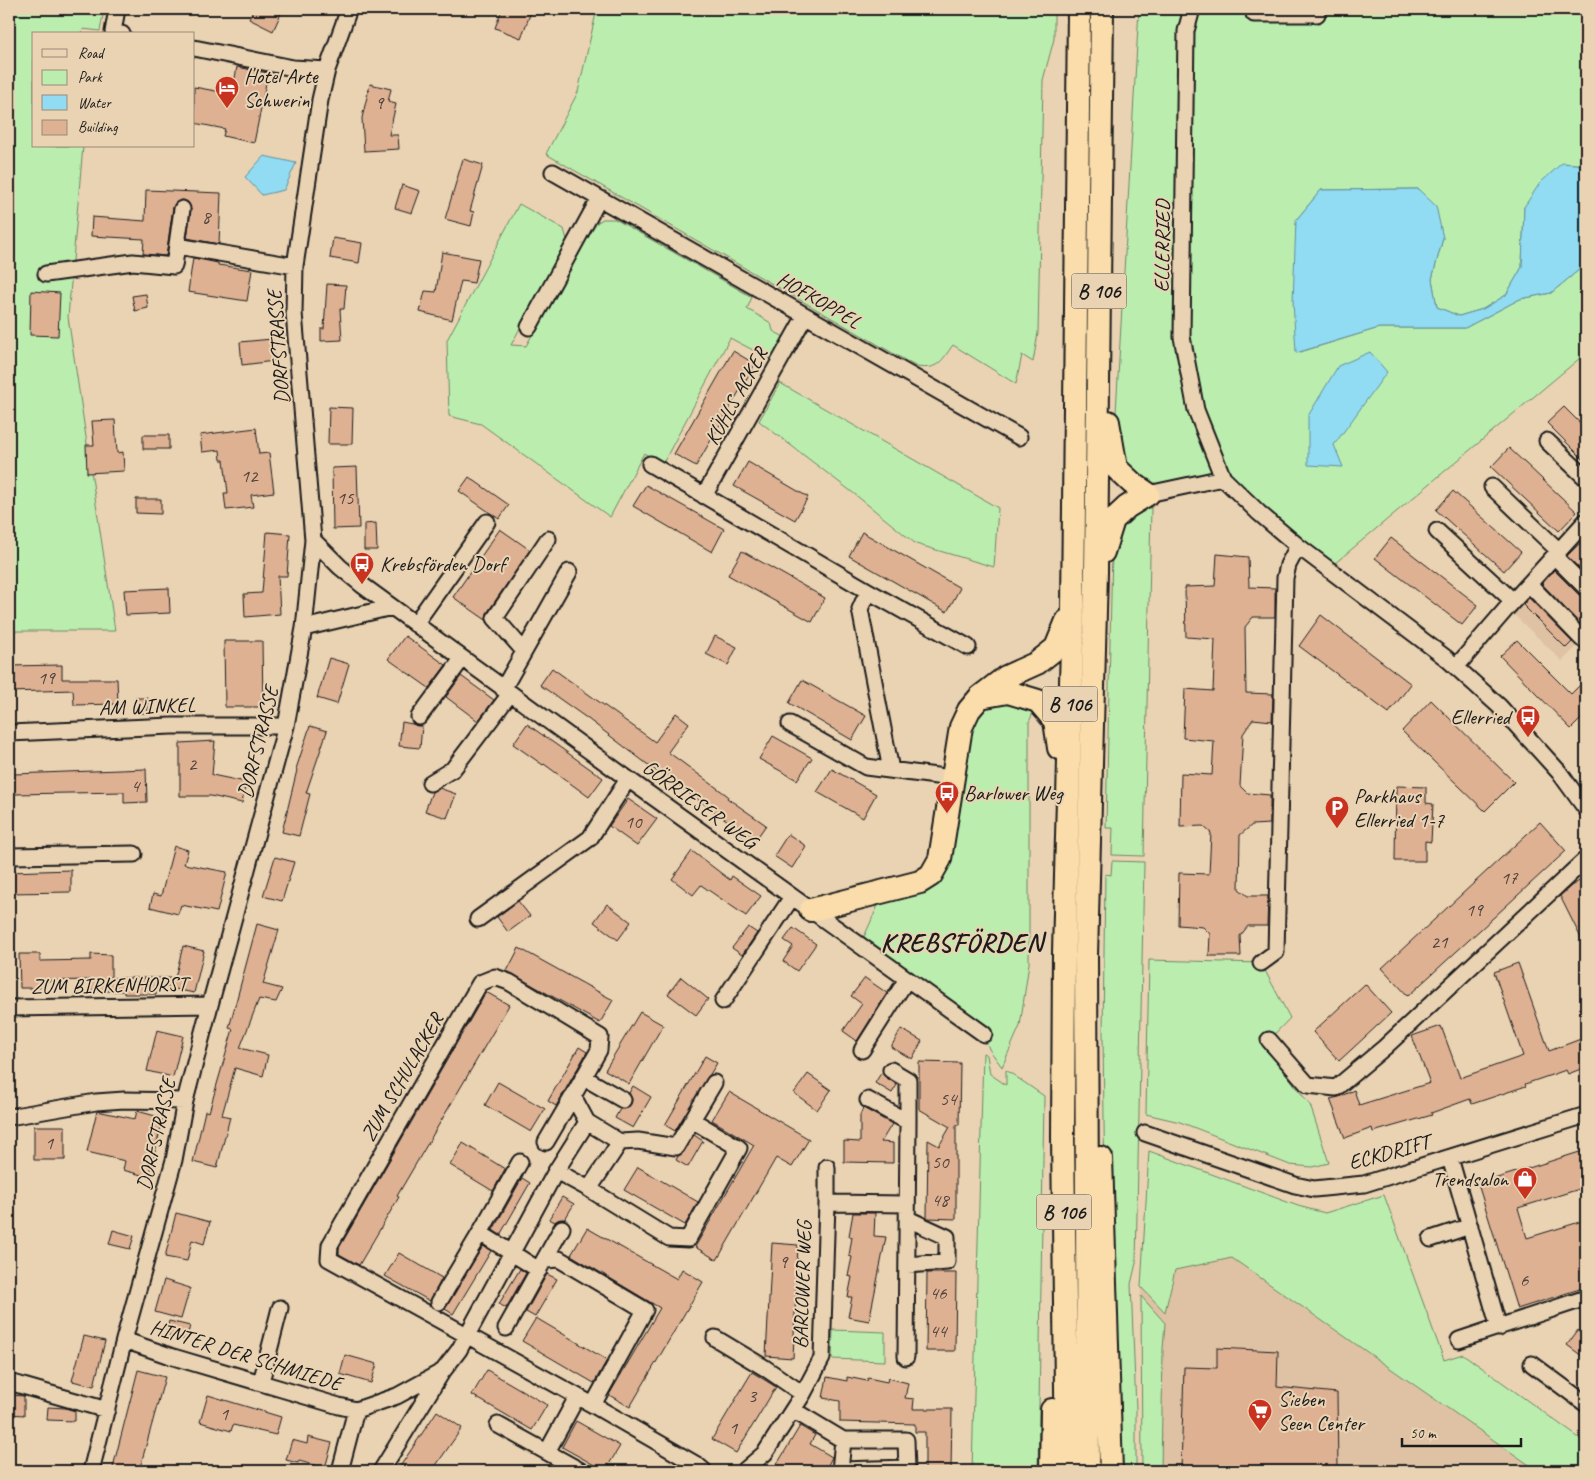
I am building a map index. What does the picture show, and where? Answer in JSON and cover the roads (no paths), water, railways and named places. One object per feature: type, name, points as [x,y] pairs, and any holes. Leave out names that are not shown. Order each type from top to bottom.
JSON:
[{"type":"highway","name":"B 106","points":[[1068,1471],[1063,1137],[1064,952],[1066,803],[1073,606],[1079,9]]},
{"type":"highway","name":"B 106","points":[[1088,1471],[1086,956],[1096,572],[1102,9]]},
{"type":"highway","points":[[1096,572],[1113,520],[1127,507],[1148,494],[1132,483],[1116,468],[1098,349]]},
{"type":"highway","points":[[811,910],[920,882],[931,875],[940,860],[961,727],[969,710],[980,697],[1006,677],[1036,663],[1056,648],[1073,606]]},
{"type":"highway","points":[[980,697],[1008,692],[1038,700],[1055,721],[1066,803]]},
{"type":"highway","points":[[1051,1471],[1053,1368],[1050,1098],[1064,952]]},
{"type":"highway","points":[[1086,956],[1099,1108],[1111,1471]]},
{"type":"street","points":[[113,32],[117,9]]},
{"type":"street","name":"DORFSTRASSE","points":[[91,1471],[124,1340],[174,1160],[185,1101],[210,1005],[286,726],[304,628],[312,540],[294,313],[295,266],[320,100],[327,70],[349,9]]},
{"type":"street","name":"ELLERRIED","points":[[1192,9],[1186,31],[1182,337],[1196,410],[1224,478],[1259,513],[1298,546],[1456,667],[1502,709],[1559,772],[1586,809]]},
{"type":"street","points":[[1254,9],[1254,14],[1317,14]]},
{"type":"street","points":[[195,48],[293,68],[327,70]]},
{"type":"street","name":"HOFKOPPEL","points":[[553,172],[1019,438]]},
{"type":"street","points":[[529,328],[599,199]]},
{"type":"street","points":[[46,274],[133,262],[174,266],[182,209]]},
{"type":"street","points":[[177,246],[295,266]]},
{"type":"street","name":"KÜHLS ACKER","points":[[704,496],[805,316]]},
{"type":"street","points":[[1547,441],[1586,478]]},
{"type":"street","points":[[650,464],[968,647]]},
{"type":"street","points":[[1148,494],[1224,478]]},
{"type":"street","points":[[1492,487],[1556,553],[1586,588]]},
{"type":"street","points":[[416,624],[487,522]]},
{"type":"street","points":[[1456,667],[1556,553],[1585,524]]},
{"type":"street","points":[[1437,531],[1514,601]]},
{"type":"street","points":[[524,651],[495,618],[548,539]]},
{"type":"street","name":"GÖRRIESER WEG","points":[[312,540],[340,567],[462,659],[984,1034]]},
{"type":"street","points":[[1261,963],[1276,952],[1286,578],[1288,565],[1298,546]]},
{"type":"street","points":[[430,783],[453,769],[507,691],[524,651],[569,572]]},
{"type":"street","points":[[1529,584],[1582,639]]},
{"type":"street","points":[[868,591],[860,609],[891,770]]},
{"type":"street","points":[[304,628],[392,606]]},
{"type":"street","points":[[419,717],[462,659]]},
{"type":"street","points":[[790,724],[866,767],[952,778]]},
{"type":"street","name":"AM WINKEL","points":[[9,733],[172,726],[286,726]]},
{"type":"street","points":[[478,919],[590,838],[628,779]]},
{"type":"street","points":[[9,856],[134,854]]},
{"type":"street","points":[[1269,1040],[1308,1085],[1336,1088],[1399,1034],[1586,859]]},
{"type":"street","points":[[723,1001],[792,897]]},
{"type":"street","name":"ZUM SCHULACKER","points":[[546,1142],[598,1050],[600,1037],[509,982],[496,977],[480,983],[330,1245],[329,1259],[593,1405],[697,1465],[704,1471]]},
{"type":"street","points":[[862,1050],[907,979]]},
{"type":"street","name":"ZUM BIRKENHORST","points":[[9,1008],[210,1005]]},
{"type":"street","points":[[891,1070],[908,1080],[906,1357]]},
{"type":"street","points":[[583,1077],[623,1100]]},
{"type":"street","points":[[573,1096],[587,1122],[620,1142],[638,1141],[676,1147],[714,1084]]},
{"type":"street","points":[[9,1117],[96,1102],[124,1100],[185,1101]]},
{"type":"street","points":[[868,1100],[908,1122]]},
{"type":"street","name":"ECKDRIFT","points":[[1145,1133],[1295,1185],[1314,1189],[1364,1184],[1586,1115]]},
{"type":"street","points":[[556,1171],[670,1238],[688,1239],[739,1148],[692,1120]]},
{"type":"street","points":[[466,1336],[556,1171],[587,1122]]},
{"type":"street","points":[[589,1189],[620,1142]]},
{"type":"street","points":[[1450,1158],[1499,1328]]},
{"type":"street","points":[[439,1302],[520,1162]]},
{"type":"street","name":"BARLOWER WEG","points":[[744,1471],[765,1453],[803,1394],[822,1358],[827,1167]]},
{"type":"street","name":"BARLOWER WEG","points":[[827,1203],[908,1212]]},
{"type":"street","points":[[907,1265],[946,1262],[947,1238],[908,1212]]},
{"type":"street","points":[[1431,1239],[1470,1226]]},
{"type":"street","points":[[506,1328],[562,1228]]},
{"type":"street","points":[[480,1233],[512,1252],[542,1265],[559,1259],[645,1310],[593,1405]]},
{"type":"street","points":[[1459,1340],[1586,1298]]},
{"type":"street","points":[[261,1382],[280,1308]]},
{"type":"street","name":"HINTER DER SCHMIEDE","points":[[382,1471],[466,1336]]},
{"type":"street","name":"BARLOWER WEG","points":[[715,1338],[765,1368],[803,1394]]},
{"type":"street","name":"HINTER DER SCHMIEDE","points":[[124,1340],[170,1356],[356,1410],[397,1396],[443,1371]]},
{"type":"street","points":[[1532,1364],[1586,1404]]},
{"type":"street","points":[[9,1382],[107,1410]]},
{"type":"street","points":[[547,1452],[577,1397]]},
{"type":"street","name":"HINTER DER SCHMIEDE","points":[[340,1471],[356,1410]]},
{"type":"street","points":[[793,1410],[843,1440],[906,1440],[907,1470],[840,1471],[843,1440]]},
{"type":"street","points":[[498,1425],[581,1471]]},
{"type":"water","points":[[264,156],[296,163],[284,190],[262,195],[245,177]]},
{"type":"water","points":[[1562,163],[1586,165],[1586,264],[1551,293],[1520,299],[1465,328],[1379,328],[1296,353],[1293,301],[1296,220],[1321,190],[1418,189],[1436,206],[1443,238],[1432,279],[1437,307],[1459,316],[1483,309],[1506,295],[1522,267],[1524,207],[1540,183]]},
{"type":"water","points":[[1370,352],[1387,372],[1334,445],[1343,467],[1308,465],[1308,416],[1338,366]]},
{"type":"place","name":"Hotel Arte Schwerin","points":[[227,109]]},
{"type":"place","name":"Krebsförden Dorf","points":[[362,585]]},
{"type":"place","name":"Ellerried","points":[[1528,738]]},
{"type":"place","name":"Barlower Weg","points":[[947,814]]},
{"type":"place","name":"Parkhaus Ellerried 1-7","points":[[1337,829]]},
{"type":"place","name":"Trendsalon","points":[[1525,1200]]},
{"type":"place","name":"Sieben Seen Center","points":[[1260,1432]]},
{"type":"district","name":"KREBSFÖRDEN","points":[[962,942]]}]
